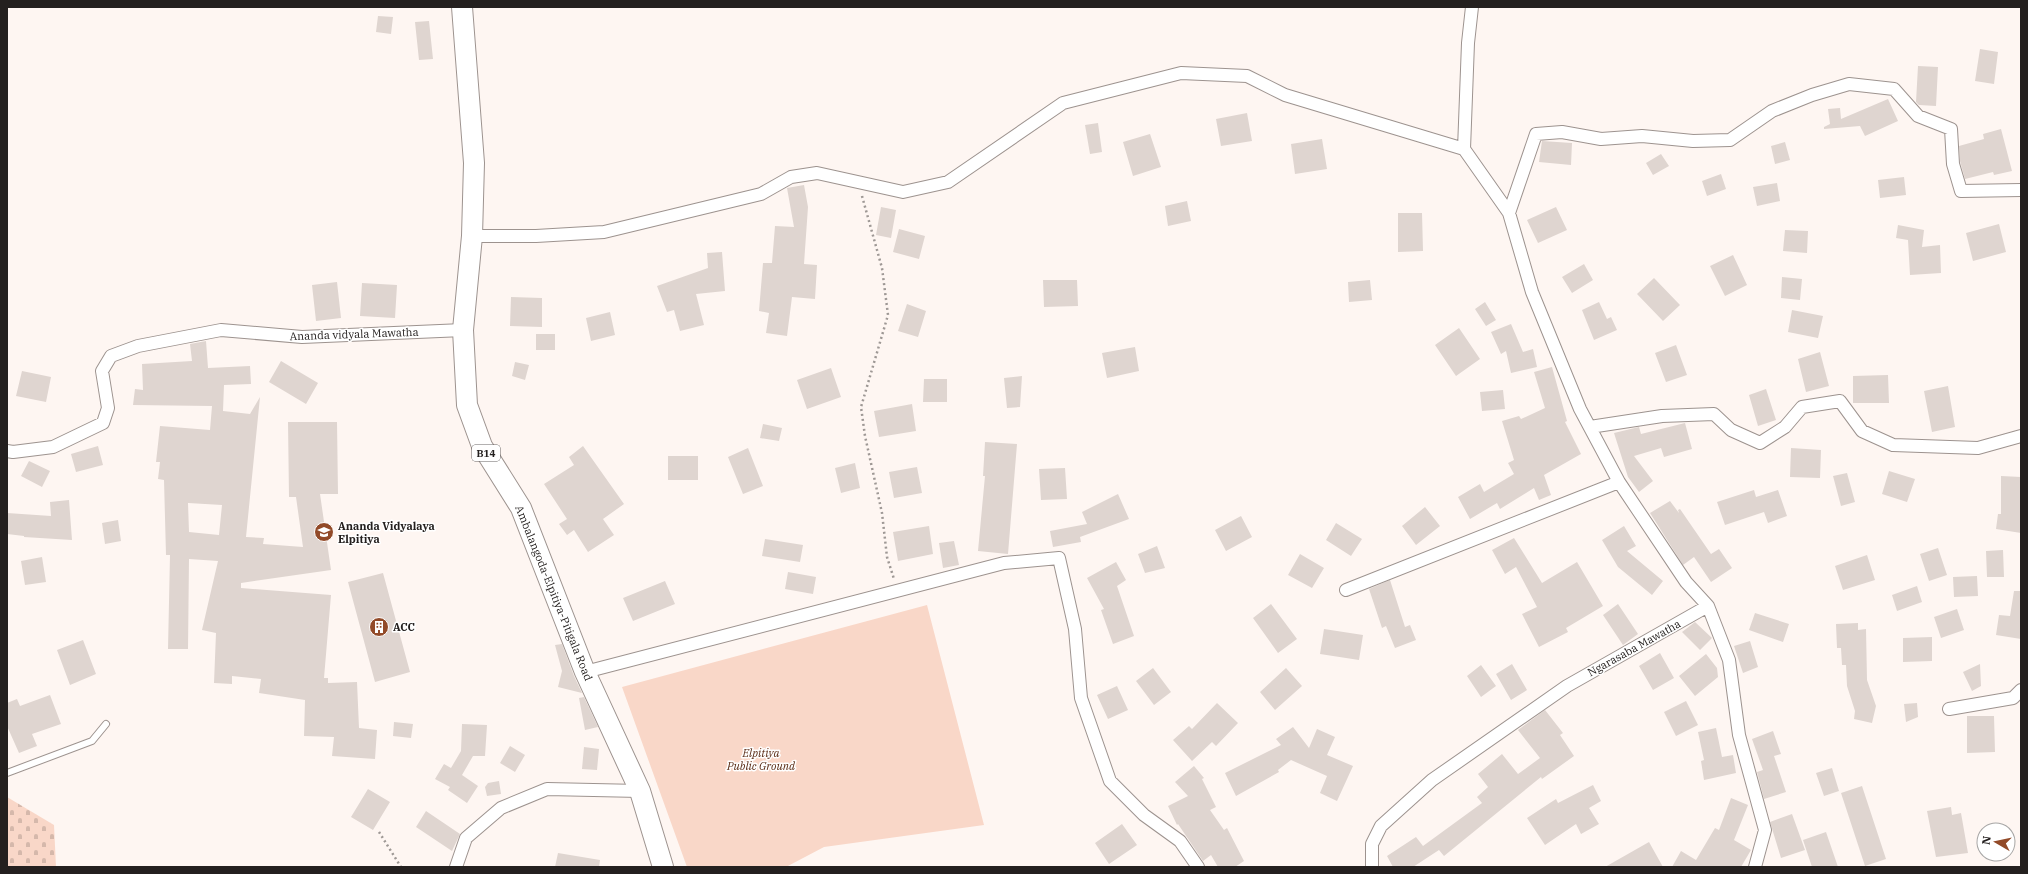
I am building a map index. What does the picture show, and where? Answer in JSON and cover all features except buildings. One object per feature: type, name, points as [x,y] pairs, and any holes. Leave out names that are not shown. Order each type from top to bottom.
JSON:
[{"type":"main road","name":"Ambalangoda-Elpitiya-Pitigala Road","points":[[462,7],[474,163],[472,236],[462,330],[467,405],[482,446],[521,508],[585,672],[640,791],[663,867]]},
{"type":"street","points":[[1472,7],[1468,43],[1464,149],[1509,213],[1532,292],[1580,409],[1620,482],[1686,582],[1708,606],[1729,660],[1739,735],[1764,830],[1755,867]]},
{"type":"street","points":[[472,236],[536,236],[604,232],[761,194],[792,177],[817,173],[903,192],[948,182],[1063,103],[1181,73],[1247,76],[1285,95],[1464,149]]},
{"type":"street","points":[[1509,213],[1536,134],[1562,132],[1601,139],[1642,136],[1693,141],[1730,140],[1772,111],[1812,95],[1849,84],[1894,89],[1918,116],[1951,129],[1953,164],[1961,191],[2021,190]]},
{"type":"street","name":"Ananda vidyala Mawatha","points":[[7,451],[13,452],[53,447],[103,423],[108,408],[102,371],[111,356],[138,346],[221,330],[302,337],[462,330]]},
{"type":"street","points":[[1590,427],[1662,416],[1714,414],[1731,430],[1760,443],[1785,427],[1802,407],[1840,401],[1862,431],[1893,445],[1978,448],[2021,436]]},
{"type":"street","points":[[1346,590],[1620,482]]},
{"type":"street","points":[[585,672],[1004,563],[1059,558],[1075,630],[1081,698],[1110,781],[1144,815],[1180,841],[1198,867]]},
{"type":"street","name":"Ngarasaba Mawatha","points":[[1372,867],[1372,844],[1381,826],[1432,780],[1566,686],[1708,606]]},
{"type":"street","points":[[1949,709],[2013,698],[2021,690]]},
{"type":"street","points":[[456,867],[466,838],[501,808],[547,789],[640,791]]},
{"type":"lane","points":[[7,773],[92,741],[106,724]]},
{"type":"path","points":[[859,182],[874,245],[882,268],[888,315],[861,407],[865,436],[882,513],[887,557],[897,591]]},
{"type":"path","points":[[379,832],[401,867]]},
{"type":"green space","name":"Elpitiya Public Ground","points":[[927,605],[984,825],[824,847],[786,867],[687,867],[622,687]]},
{"type":"green space","points":[[7,797],[54,825],[56,867],[7,867]]},
{"type":"place","name":"Ananda Vidyalaya Elpitiya","points":[[324,532]]},
{"type":"place","name":"ACC","points":[[379,627]]}]
